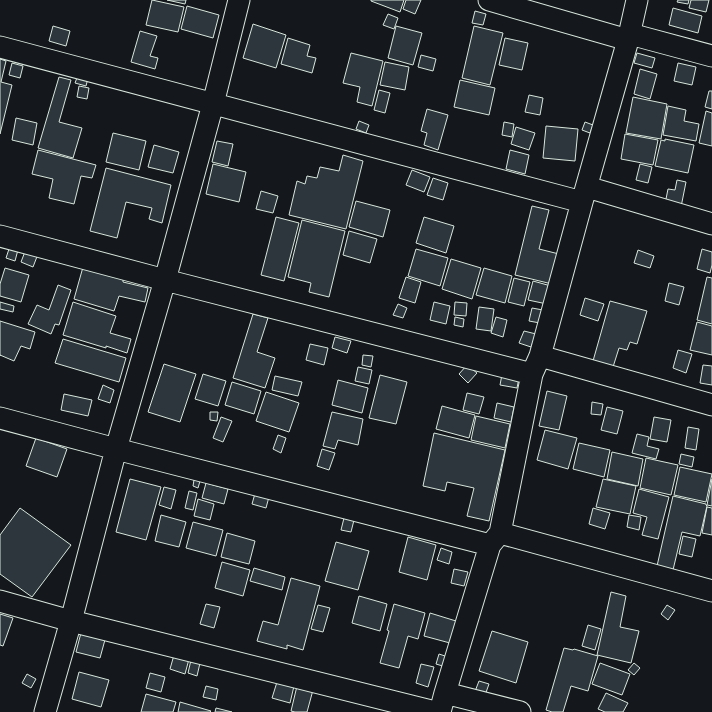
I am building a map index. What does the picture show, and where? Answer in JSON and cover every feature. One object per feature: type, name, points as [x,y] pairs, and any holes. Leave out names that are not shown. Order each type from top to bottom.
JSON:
[{"type":"street","points":[[45,712],[71,621],[116,449],[165,280],[213,104],[239,0]]},
{"type":"street","points":[[489,0],[629,37],[712,56]]},
{"type":"street","points":[[520,712],[442,702],[495,539],[536,365],[629,37],[637,0]]},
{"type":"street","points":[[0,47],[213,104],[712,224]]},
{"type":"street","points":[[0,236],[165,280],[712,406]]},
{"type":"street","points":[[0,418],[116,449],[712,591]]},
{"type":"street","points":[[0,601],[71,621],[435,712]]},
{"type":"building","points":[[152,0],[184,7],[178,32],[146,25]]},
{"type":"building","points":[[167,0],[186,0],[185,4]]},
{"type":"building","points":[[371,0],[404,0],[400,12]]},
{"type":"building","points":[[406,0],[421,0],[415,14],[403,9]]},
{"type":"building","points":[[678,0],[689,0],[688,4],[677,2]]},
{"type":"building","points":[[691,0],[709,0],[706,12],[689,8]]},
{"type":"building","points":[[187,6],[219,15],[213,38],[181,29]]},
{"type":"building","points":[[673,8],[702,16],[698,33],[669,25]]},
{"type":"building","points":[[475,11],[486,14],[483,25],[472,23]]},
{"type":"building","points":[[388,14],[398,18],[394,29],[383,25]]},
{"type":"building","points":[[253,24],[286,35],[276,68],[243,58]]},
{"type":"building","points":[[53,26],[70,31],[66,46],[49,41]]},
{"type":"building","points":[[396,26],[422,33],[413,65],[388,58]]},
{"type":"building","points":[[474,26],[503,33],[490,85],[462,78]]},
{"type":"building","points":[[140,31],[157,36],[150,56],[158,58],[155,69],[131,62]]},
{"type":"building","points":[[288,38],[310,45],[307,56],[316,58],[312,73],[281,64]]},
{"type":"building","points":[[505,38],[528,43],[522,70],[499,65]]},
{"type":"building","points":[[351,53],[383,61],[372,106],[357,102],[360,87],[343,83]]},
{"type":"building","points":[[637,53],[655,58],[652,68],[634,63]]},
{"type":"building","points":[[421,55],[436,59],[433,71],[418,67]]},
{"type":"building","points":[[0,59],[6,61],[1,82],[12,85],[0,134]]},
{"type":"building","points":[[385,62],[409,67],[405,90],[380,85]]},
{"type":"building","points":[[12,63],[23,66],[20,78],[9,75]]},
{"type":"building","points":[[678,63],[696,67],[692,85],[674,81]]},
{"type":"building","points":[[640,69],[657,74],[650,99],[634,94]]},
{"type":"building","points":[[78,75],[88,78],[86,86],[75,83]]},
{"type":"building","points":[[59,77],[71,80],[59,122],[82,128],[73,158],[38,148]]},
{"type":"building","points":[[460,80],[495,88],[489,115],[454,107]]},
{"type":"building","points":[[79,86],[89,88],[87,99],[77,97]]},
{"type":"building","points":[[379,90],[390,93],[385,113],[374,110]]},
{"type":"building","points":[[709,91],[712,91],[712,109],[705,107]]},
{"type":"building","points":[[529,95],[543,98],[540,115],[525,112]]},
{"type":"building","points":[[633,97],[667,104],[661,139],[626,133]]},
{"type":"building","points":[[668,106],[686,110],[684,121],[699,124],[696,141],[663,135]]},
{"type":"building","points":[[427,109],[448,115],[438,150],[424,145],[427,133],[421,131]]},
{"type":"building","points":[[706,111],[712,113],[712,146],[699,143]]},
{"type":"building","points":[[16,118],[37,123],[33,145],[12,140]]},
{"type":"building","points":[[359,121],[369,125],[366,133],[356,129]]},
{"type":"building","points":[[504,122],[514,124],[512,137],[502,135]]},
{"type":"building","points":[[585,122],[593,125],[590,133],[582,130]]},
{"type":"building","points":[[546,126],[578,129],[575,161],[543,158]]},
{"type":"building","points":[[516,127],[535,133],[529,150],[511,144]]},
{"type":"building","points":[[113,133],[146,141],[139,170],[106,162]]},
{"type":"building","points":[[625,134],[658,140],[653,165],[621,159]]},
{"type":"building","points":[[665,139],[694,145],[688,173],[655,166],[661,140],[665,141]]},
{"type":"building","points":[[217,141],[233,144],[228,166],[212,162]]},
{"type":"building","points":[[154,145],[179,152],[173,173],[148,167]]},
{"type":"building","points":[[38,150],[96,165],[92,178],[81,176],[74,204],[49,198],[53,179],[32,174]]},
{"type":"building","points":[[510,150],[529,155],[525,174],[506,169]]},
{"type":"building","points":[[343,155],[363,161],[346,229],[289,215],[297,181],[305,184],[307,176],[317,178],[320,167],[339,171]]},
{"type":"building","points":[[213,164],[246,172],[239,202],[206,194]]},
{"type":"building","points":[[640,164],[652,167],[648,183],[636,180]]},
{"type":"building","points":[[106,168],[171,185],[162,223],[149,219],[152,208],[126,202],[117,238],[90,231]]},
{"type":"building","points":[[412,170],[430,177],[424,192],[406,185]]},
{"type":"building","points":[[433,178],[448,183],[443,200],[427,195]]},
{"type":"building","points":[[677,180],[686,182],[681,207],[665,204],[668,189],[675,190]]},
{"type":"building","points":[[261,191],[278,196],[273,213],[256,209]]},
{"type":"building","points":[[356,201],[390,210],[383,237],[349,227]]},
{"type":"building","points":[[532,206],[549,210],[539,249],[559,254],[552,284],[515,275]]},
{"type":"building","points":[[276,217],[299,223],[284,281],[261,275]]},
{"type":"building","points":[[424,217],[454,226],[446,253],[416,243]]},
{"type":"building","points":[[302,220],[345,231],[329,297],[309,292],[311,283],[288,277]]},
{"type":"building","points":[[349,231],[377,239],[370,263],[343,255]]},
{"type":"building","points":[[11,243],[19,246],[15,261],[6,258]]},
{"type":"building","points":[[26,249],[38,254],[33,267],[21,262]]},
{"type":"building","points":[[416,249],[448,258],[440,286],[408,276]]},
{"type":"building","points":[[702,249],[712,252],[712,265],[710,273],[697,269]]},
{"type":"building","points":[[638,250],[654,256],[650,268],[634,263]]},
{"type":"building","points":[[451,259],[481,268],[472,299],[442,289]]},
{"type":"building","points":[[83,267],[123,279],[123,282],[148,288],[145,302],[119,296],[114,311],[74,299]]},
{"type":"building","points":[[5,268],[29,275],[21,302],[0,296],[0,284]]},
{"type":"building","points":[[484,268],[512,276],[505,303],[476,295]]},
{"type":"building","points":[[406,277],[421,282],[415,303],[399,298]]},
{"type":"building","points":[[707,277],[712,278],[712,324],[697,320]]},
{"type":"building","points":[[514,278],[530,282],[524,306],[508,302]]},
{"type":"building","points":[[533,281],[551,286],[547,304],[528,300]]},
{"type":"building","points":[[669,283],[684,287],[679,305],[665,301]]},
{"type":"building","points":[[58,285],[71,290],[59,325],[55,324],[51,334],[28,324],[37,305],[49,310]]},
{"type":"building","points":[[585,298],[604,304],[598,321],[580,315]]},
{"type":"building","points":[[610,301],[647,311],[637,344],[630,342],[627,350],[619,348],[613,367],[593,361]]},
{"type":"building","points":[[0,302],[14,306],[13,312],[0,309]]},
{"type":"building","points":[[73,302],[116,316],[110,333],[131,339],[127,353],[63,335]]},
{"type":"building","points":[[434,302],[450,306],[446,324],[430,320]]},
{"type":"building","points":[[455,302],[467,303],[466,316],[454,315]]},
{"type":"building","points":[[398,304],[407,308],[403,318],[393,315]]},
{"type":"building","points":[[479,307],[494,309],[491,331],[476,329]]},
{"type":"building","points":[[532,308],[543,310],[540,323],[529,321]]},
{"type":"building","points":[[253,314],[268,318],[257,352],[275,358],[265,388],[233,378]]},
{"type":"building","points":[[455,317],[464,319],[463,327],[454,325]]},
{"type":"building","points":[[496,317],[507,320],[503,337],[491,333]]},
{"type":"building","points":[[0,321],[35,332],[30,349],[21,346],[14,361],[0,355]]},
{"type":"building","points":[[697,322],[712,326],[712,355],[690,350]]},
{"type":"building","points":[[524,331],[536,334],[531,347],[519,343]]},
{"type":"building","points":[[335,337],[351,341],[347,353],[332,348]]},
{"type":"building","points":[[63,339],[126,358],[119,382],[55,363]]},
{"type":"building","points":[[310,344],[328,348],[324,365],[306,360]]},
{"type":"building","points":[[678,350],[692,354],[686,373],[673,368]]},
{"type":"building","points":[[363,355],[373,356],[371,367],[362,365]]},
{"type":"building","points":[[164,364],[196,374],[180,422],[148,412]]},
{"type":"building","points":[[467,365],[477,373],[468,383],[459,374]]},
{"type":"building","points":[[703,365],[712,366],[712,385],[700,383]]},
{"type":"building","points":[[358,367],[372,370],[369,384],[355,381]]},
{"type":"building","points":[[503,369],[520,373],[517,388],[500,385]]},
{"type":"building","points":[[203,374],[226,381],[218,406],[195,399]]},
{"type":"building","points":[[380,375],[407,382],[396,424],[369,418]]},
{"type":"building","points":[[275,376],[302,382],[298,396],[272,390]]},
{"type":"building","points":[[338,380],[368,388],[362,413],[332,405]]},
{"type":"building","points":[[232,382],[261,391],[254,414],[225,405]]},
{"type":"building","points":[[103,385],[114,390],[110,403],[98,399]]},
{"type":"building","points":[[547,391],[567,396],[559,430],[539,426]]},
{"type":"building","points":[[266,392],[299,403],[289,432],[256,421]]},
{"type":"building","points":[[467,393],[484,397],[479,414],[463,410]]},
{"type":"building","points":[[64,394],[92,400],[88,416],[61,410]]},
{"type":"building","points":[[592,402],[603,404],[601,415],[591,414]]},
{"type":"building","points":[[497,403],[514,407],[511,422],[494,418]]},
{"type":"building","points":[[442,406],[475,415],[469,438],[436,429]]},
{"type":"building","points":[[607,407],[623,411],[617,434],[601,430]]},
{"type":"building","points":[[210,412],[218,412],[217,421],[210,420]]},
{"type":"building","points":[[332,412],[363,419],[358,445],[338,440],[335,449],[323,446]]},
{"type":"building","points":[[476,416],[510,424],[505,448],[471,440]]},
{"type":"building","points":[[221,417],[232,421],[223,442],[213,438]]},
{"type":"building","points":[[654,417],[671,420],[667,442],[650,439]]},
{"type":"building","points":[[688,427],[699,429],[696,450],[685,448]]},
{"type":"building","points":[[545,430],[577,438],[568,469],[537,460]]},
{"type":"building","points":[[434,433],[505,450],[489,521],[467,516],[474,488],[447,482],[445,491],[423,486]]},
{"type":"building","points":[[637,434],[649,437],[647,446],[659,449],[656,459],[632,453]]},
{"type":"building","points":[[278,435],[286,438],[281,453],[273,449]]},
{"type":"building","points":[[36,438],[67,449],[57,477],[26,466]]},
{"type":"building","points":[[579,443],[610,450],[604,477],[573,469]]},
{"type":"building","points":[[322,449],[335,453],[329,470],[317,466]]},
{"type":"building","points":[[612,452],[643,459],[638,486],[607,479]]},
{"type":"building","points":[[681,454],[694,457],[692,467],[679,464]]},
{"type":"building","points":[[646,458],[678,465],[671,495],[640,488]]},
{"type":"building","points":[[680,467],[712,474],[706,502],[674,495]]},
{"type":"building","points":[[130,479],[161,487],[146,540],[116,532]]},
{"type":"building","points":[[603,479],[636,486],[630,514],[596,507]]},
{"type":"building","points":[[712,479],[712,506],[707,505]]},
{"type":"building","points":[[194,480],[200,481],[198,488],[193,486]]},
{"type":"building","points":[[206,483],[228,489],[224,504],[202,498]]},
{"type":"building","points":[[164,487],[176,490],[171,509],[159,505]]},
{"type":"building","points":[[639,489],[669,497],[658,539],[642,535],[647,517],[633,513]]},
{"type":"building","points":[[256,490],[270,493],[266,508],[252,504]]},
{"type":"building","points":[[189,491],[197,493],[193,510],[185,508]]},
{"type":"building","points":[[673,496],[706,504],[707,506],[700,536],[682,532],[673,570],[657,566]]},
{"type":"building","points":[[198,499],[214,504],[210,520],[194,516]]},
{"type":"building","points":[[707,507],[712,508],[712,535],[702,533]]},
{"type":"building","points":[[20,508],[71,545],[32,597],[0,574],[0,535]]},
{"type":"building","points":[[593,508],[610,513],[605,529],[589,524]]},
{"type":"building","points":[[161,515],[186,522],[179,547],[155,541]]},
{"type":"building","points":[[629,515],[641,517],[639,530],[627,527]]},
{"type":"building","points":[[344,518],[354,520],[351,532],[341,530]]},
{"type":"building","points":[[193,522],[223,530],[216,556],[186,548]]},
{"type":"building","points":[[227,533],[255,541],[249,564],[221,557]]},
{"type":"building","points":[[683,536],[696,539],[692,557],[679,554]]},
{"type":"building","points":[[408,537],[436,545],[427,580],[399,572]]},
{"type":"building","points":[[336,542],[369,551],[358,590],[325,581]]},
{"type":"building","points":[[441,548],[452,552],[449,564],[437,560]]},
{"type":"building","points":[[222,562],[250,570],[243,596],[215,588]]},
{"type":"building","points":[[254,568],[285,577],[282,590],[250,581]]},
{"type":"building","points":[[454,569],[468,572],[464,586],[451,583]]},
{"type":"building","points":[[291,578],[320,586],[303,650],[287,645],[287,649],[257,641],[263,621],[278,625]]},
{"type":"building","points":[[611,592],[626,596],[620,627],[639,631],[631,663],[597,655]]},
{"type":"building","points":[[359,596],[387,604],[380,631],[352,623]]},
{"type":"building","points":[[206,604],[220,607],[214,628],[200,624]]},
{"type":"building","points":[[394,604],[425,613],[418,639],[408,636],[399,668],[380,663],[389,631],[387,630]]},
{"type":"building","points":[[318,605],[330,608],[323,632],[311,629]]},
{"type":"building","points":[[667,605],[675,610],[668,620],[661,614]]},
{"type":"building","points":[[430,613],[456,621],[450,643],[424,636]]},
{"type":"building","points":[[0,614],[13,618],[3,646],[0,645]]},
{"type":"building","points":[[588,625],[601,629],[595,650],[582,646]]},
{"type":"building","points":[[82,629],[106,636],[100,658],[76,652]]},
{"type":"building","points":[[492,631],[528,642],[516,683],[479,671]]},
{"type":"building","points":[[564,648],[574,649],[598,656],[588,691],[571,686],[563,712],[552,712],[546,710]]},
{"type":"building","points":[[439,654],[448,657],[446,667],[436,664]]},
{"type":"building","points":[[174,655],[189,659],[185,674],[170,669]]},
{"type":"building","points":[[191,660],[200,663],[197,676],[188,673]]},
{"type":"building","points":[[600,663],[630,674],[622,695],[592,684]]},
{"type":"building","points":[[634,663],[640,668],[634,675],[628,670]]},
{"type":"building","points":[[421,664],[434,667],[428,687],[416,683]]},
{"type":"building","points":[[79,672],[109,680],[101,707],[72,699]]},
{"type":"building","points":[[150,673],[165,677],[161,692],[146,688]]},
{"type":"building","points":[[27,674],[36,679],[31,688],[22,683]]},
{"type":"building","points":[[479,681],[489,684],[484,698],[474,694]]},
{"type":"building","points":[[277,682],[294,686],[290,703],[272,698]]},
{"type":"building","points":[[206,686],[218,689],[216,700],[203,697]]},
{"type":"building","points":[[297,686],[313,690],[307,712],[291,711]]},
{"type":"building","points":[[606,693],[628,703],[623,712],[605,712],[598,709]]},
{"type":"building","points":[[146,694],[176,702],[173,712],[141,712]]},
{"type":"building","points":[[180,702],[211,711],[178,712]]},
{"type":"building","points":[[216,708],[232,712],[215,712]]}]
